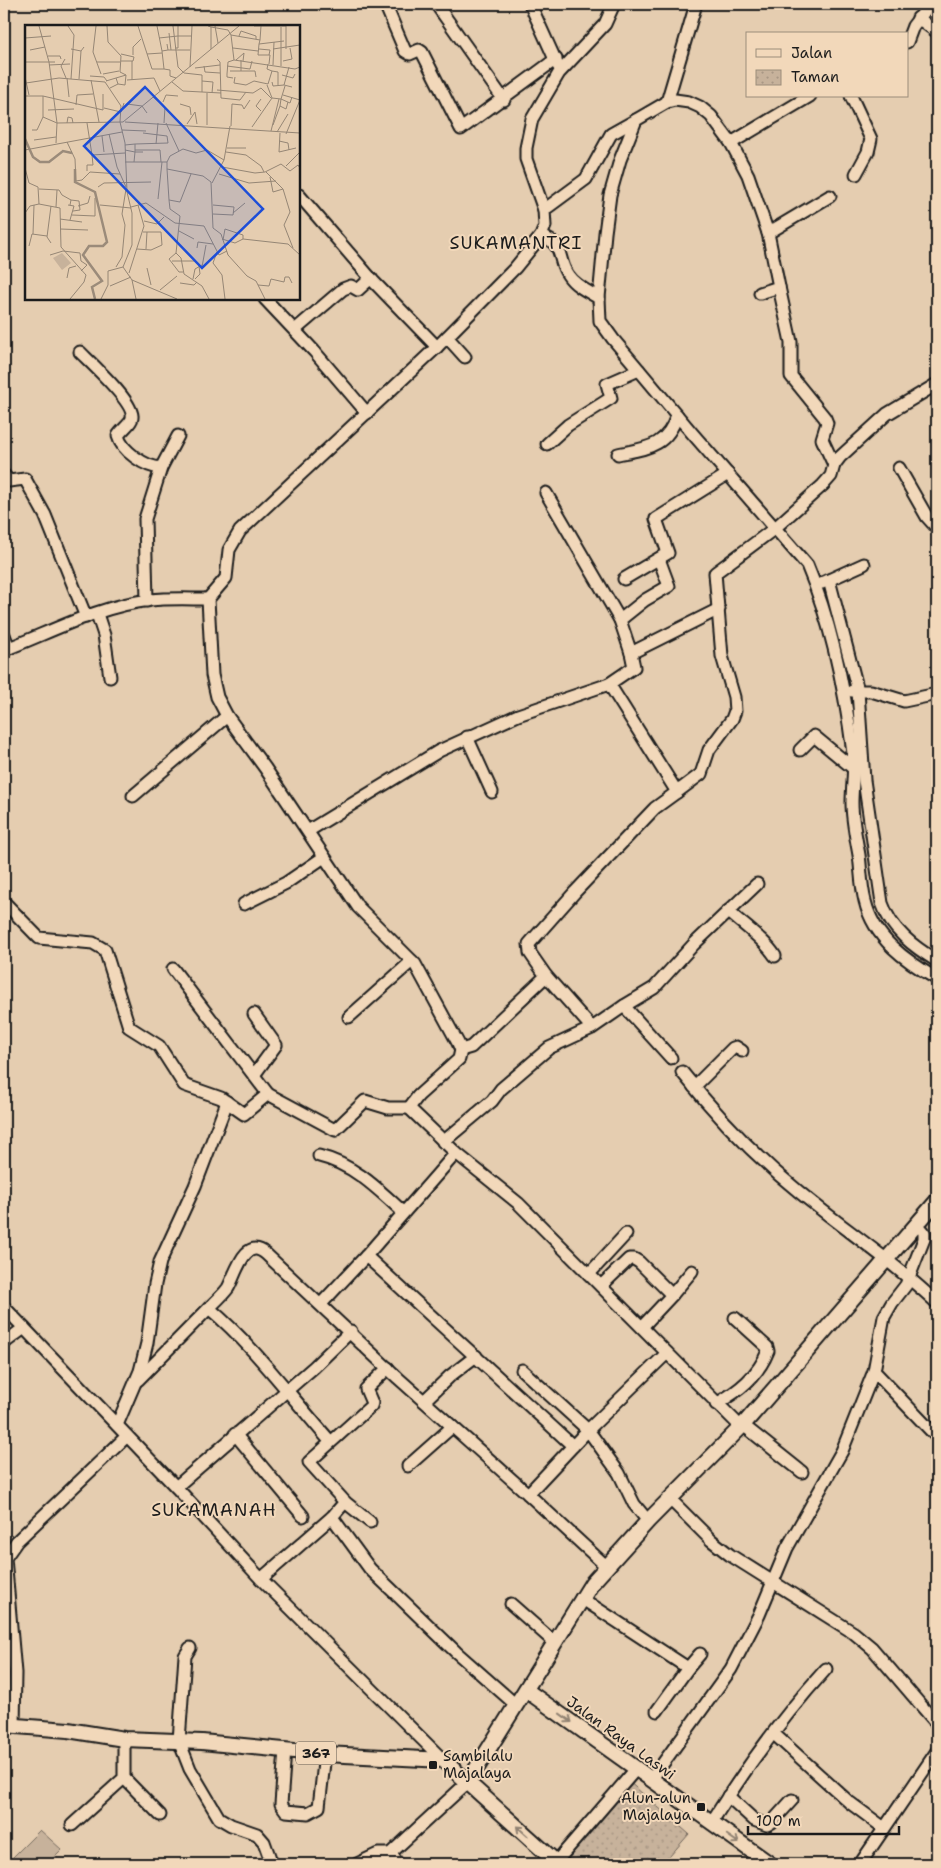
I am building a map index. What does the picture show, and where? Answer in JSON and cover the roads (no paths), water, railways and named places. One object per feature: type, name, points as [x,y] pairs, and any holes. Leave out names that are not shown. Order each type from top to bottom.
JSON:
[{"type":"main road","points":[[466,1780],[526,1690],[547,1637],[582,1598],[598,1557],[672,1500],[742,1426],[918,1226],[937,1201]]},
{"type":"main road","name":"Jalan Raya Laswi","points":[[526,1690],[763,1862]]},
{"type":"main road","name":"367","points":[[9,1725],[68,1730],[124,1739],[202,1742],[325,1754],[446,1762]]},
{"type":"main road","points":[[446,1762],[557,1863]]},
{"type":"street","points":[[398,4],[386,7],[405,51],[410,54],[419,50],[422,52],[461,129],[504,100],[556,59]]},
{"type":"street","points":[[436,4],[504,100]]},
{"type":"street","points":[[530,4],[556,59],[559,73]]},
{"type":"street","points":[[409,1108],[418,1096],[458,1059],[461,1050],[425,980],[412,961],[358,907],[308,831],[227,716],[217,697],[212,675],[208,599],[226,578],[229,550],[240,531],[437,347],[515,268],[541,236],[545,226],[544,210],[526,160],[526,148],[532,119],[559,73],[605,24],[614,4]]},
{"type":"street","points":[[668,102],[669,91],[699,4]]},
{"type":"street","points":[[908,38],[918,18],[927,8]]},
{"type":"street","points":[[918,18],[937,32]]},
{"type":"street","points":[[731,143],[807,98]]},
{"type":"street","points":[[852,98],[871,139],[868,152],[856,174]]},
{"type":"street","points":[[544,210],[586,179],[611,134],[668,102],[675,100],[689,102],[700,107],[711,116],[731,143],[748,175],[768,233],[791,342],[791,376],[825,418],[827,423],[822,439],[834,465]]},
{"type":"street","points":[[636,120],[620,160],[610,195],[600,298],[603,326],[822,583],[851,692],[863,775],[860,805],[864,900],[873,921],[937,980]]},
{"type":"street","points":[[300,195],[371,278],[437,347]]},
{"type":"street","points":[[768,233],[830,196]]},
{"type":"street","points":[[541,236],[552,240],[558,247],[569,277],[600,298]]},
{"type":"street","points":[[295,330],[343,289],[351,286],[358,290],[371,278]]},
{"type":"street","points":[[760,293],[779,287]]},
{"type":"street","points":[[266,300],[295,330],[367,413]]},
{"type":"street","points":[[447,337],[465,357]]},
{"type":"street","points":[[80,352],[123,396],[132,414],[131,420],[118,436],[122,445],[149,466],[161,468]]},
{"type":"street","points":[[547,444],[568,425],[611,398],[607,384],[639,370]]},
{"type":"street","points":[[592,1028],[546,976],[530,953],[529,944],[575,892],[656,808],[699,776],[709,750],[734,715],[734,697],[722,656],[716,573],[775,528],[828,480],[834,465],[887,414],[937,384]]},
{"type":"street","points":[[618,454],[642,450],[667,437],[677,415]]},
{"type":"street","points":[[148,601],[145,519],[161,468],[178,436]]},
{"type":"street","points":[[899,468],[928,517],[937,528]]},
{"type":"street","points":[[4,474],[9,481],[24,479],[37,498],[91,615],[104,635],[110,677]]},
{"type":"street","points":[[624,579],[669,552],[656,519],[728,474]]},
{"type":"street","points":[[308,831],[400,773],[467,737],[518,715],[609,684],[634,667],[620,620],[546,493]]},
{"type":"street","points":[[620,620],[645,600],[670,586],[659,559]]},
{"type":"street","points":[[822,583],[864,564]]},
{"type":"street","points":[[4,635],[6,649],[91,615],[148,601],[208,599]]},
{"type":"street","points":[[631,653],[719,610]]},
{"type":"street","points":[[609,684],[677,792]]},
{"type":"street","points":[[851,692],[871,691],[904,701],[937,694]]},
{"type":"street","points":[[851,692],[854,769],[860,805],[882,903],[899,944]]},
{"type":"street","points":[[133,796],[227,716]]},
{"type":"street","points":[[800,750],[814,736],[854,769]]},
{"type":"street","points":[[467,737],[492,792]]},
{"type":"street","points":[[244,904],[286,883],[324,857]]},
{"type":"street","points":[[443,1142],[492,1101],[501,1088],[548,1048],[592,1028],[654,988],[728,911],[757,884]]},
{"type":"street","points":[[4,902],[39,938],[93,943],[103,948],[109,957],[128,1027],[159,1046],[184,1085],[212,1094],[246,1114],[268,1094]]},
{"type":"street","points":[[728,911],[756,938],[765,941],[775,956]]},
{"type":"street","points":[[899,944],[916,948],[937,961]]},
{"type":"street","points":[[349,1017],[412,961]]},
{"type":"street","points":[[173,969],[268,1094],[335,1130],[365,1101],[388,1108],[409,1108],[443,1142],[518,1203],[722,1409],[802,1472]]},
{"type":"street","points":[[461,1050],[471,1046],[546,976]]},
{"type":"street","points":[[624,1006],[671,1058]]},
{"type":"street","points":[[254,1014],[276,1045],[254,1075]]},
{"type":"street","points":[[694,1087],[733,1048],[736,1047],[742,1051]]},
{"type":"street","points":[[682,1072],[767,1164],[798,1191],[910,1277],[937,1303]]},
{"type":"street","points":[[118,1424],[136,1382],[147,1344],[160,1262],[195,1186],[227,1102]]},
{"type":"street","points":[[321,1304],[366,1256],[456,1153]]},
{"type":"street","points":[[319,1156],[332,1159],[361,1175],[403,1212]]},
{"type":"street","points":[[651,1780],[731,1669],[759,1615],[787,1548],[842,1452],[874,1371],[884,1317],[910,1277],[924,1235],[918,1226]]},
{"type":"street","points":[[589,1274],[626,1234]]},
{"type":"street","points":[[136,1382],[225,1292],[243,1258],[254,1248],[262,1250],[452,1427],[598,1557]]},
{"type":"street","points":[[366,1256],[573,1446]]},
{"type":"street","points":[[601,1286],[629,1259],[634,1259],[672,1295]]},
{"type":"street","points":[[642,1327],[692,1271]]},
{"type":"street","points":[[4,1306],[118,1424],[127,1436],[261,1579],[446,1762]]},
{"type":"street","points":[[209,1308],[232,1327],[330,1441]]},
{"type":"street","points":[[722,1409],[750,1380],[768,1351],[767,1347],[735,1318]]},
{"type":"street","points":[[4,1343],[24,1328]]},
{"type":"street","points":[[176,1487],[235,1434],[286,1392],[351,1331]]},
{"type":"street","points":[[528,1494],[588,1430],[667,1353]]},
{"type":"street","points":[[424,1401],[450,1376],[476,1356]]},
{"type":"street","points":[[370,1522],[346,1502],[309,1462],[330,1441],[371,1406],[372,1403],[366,1389],[388,1368]]},
{"type":"street","points":[[522,1370],[588,1430],[619,1473],[634,1504],[647,1519]]},
{"type":"street","points":[[874,1371],[937,1437]]},
{"type":"street","points":[[408,1466],[452,1427]]},
{"type":"street","points":[[235,1434],[303,1516]]},
{"type":"street","points":[[9,1725],[15,1673],[4,1564],[10,1549],[127,1436]]},
{"type":"street","points":[[672,1500],[711,1540],[772,1583],[854,1633],[872,1648],[937,1724]]},
{"type":"street","points":[[261,1579],[332,1517],[346,1502]]},
{"type":"street","points":[[332,1517],[370,1569],[480,1674],[516,1705]]},
{"type":"street","points":[[582,1598],[688,1668]]},
{"type":"street","points":[[511,1604],[547,1637]]},
{"type":"street","points":[[190,1648],[185,1656],[183,1741],[190,1769],[219,1818],[231,1825],[257,1834],[264,1842],[272,1864]]},
{"type":"street","points":[[657,1711],[700,1654]]},
{"type":"street","points":[[711,1823],[728,1796],[774,1734],[826,1669]]},
{"type":"street","points":[[774,1734],[849,1802],[884,1828]]},
{"type":"street","points":[[124,1739],[124,1778],[160,1815]]},
{"type":"street","points":[[285,1750],[282,1807],[286,1811],[308,1813],[317,1810],[320,1804],[325,1754]]},
{"type":"street","points":[[860,1864],[937,1751]]},
{"type":"street","points":[[557,1863],[636,1769]]},
{"type":"street","points":[[72,1826],[124,1778]]},
{"type":"street","points":[[379,1864],[466,1780]]},
{"type":"street","points":[[728,1796],[754,1820],[767,1824],[772,1822],[792,1800]]},
{"type":"street","points":[[357,1864],[378,1854],[391,1854]]},
{"type":"street","points":[[391,1854],[398,1864]]},
{"type":"place","name":"Sambilalu Majalaya","points":[[433,1765]]},
{"type":"place","name":"Alun-alun Majalaya","points":[[701,1807]]},
{"type":"district","name":"SUKAMANTRI","points":[[516,243]]},
{"type":"district","name":"SUKAMANAH","points":[[214,1510]]}]
